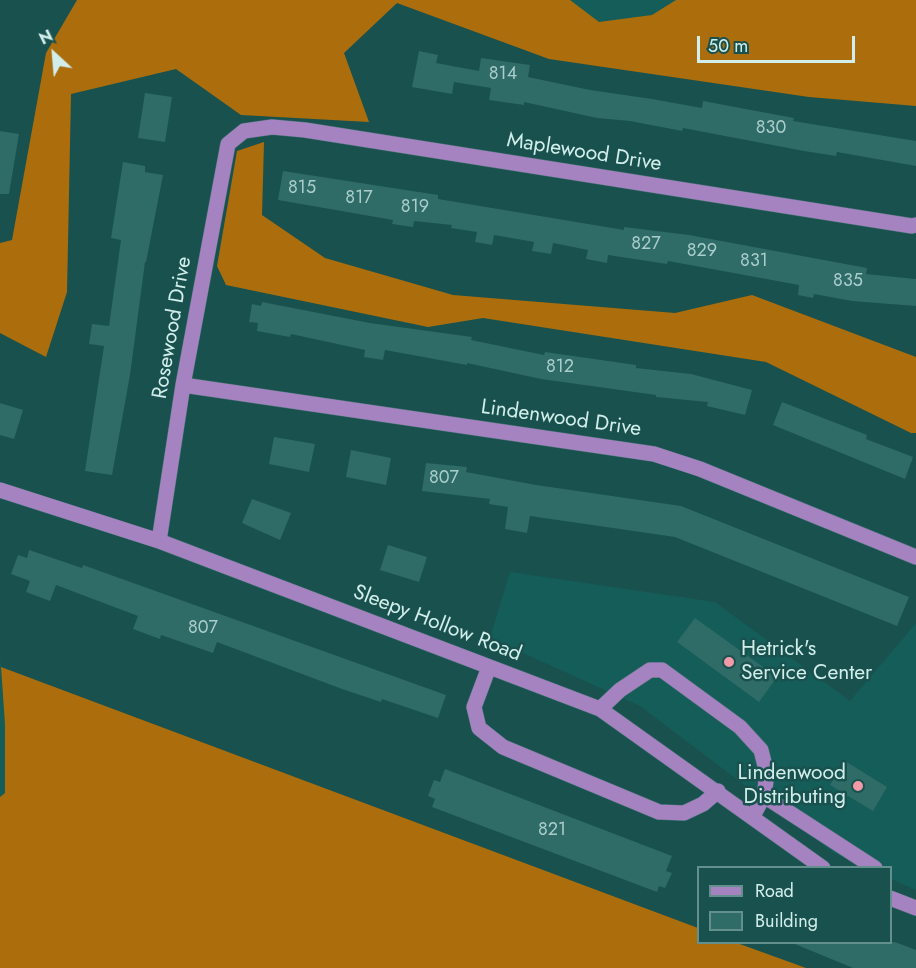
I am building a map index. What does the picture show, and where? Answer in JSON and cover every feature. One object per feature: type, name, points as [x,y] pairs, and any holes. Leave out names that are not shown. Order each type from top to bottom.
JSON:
[{"type":"street","name":"Maplewood Drive","points":[[244,131],[272,127],[305,130],[916,225]]},
{"type":"street","name":"Rosewood Drive","points":[[159,541],[183,385],[228,144],[244,131]]},
{"type":"street","name":"Lindenwood Drive","points":[[183,385],[654,454],[700,469],[916,557]]},
{"type":"street","name":"Sleepy Hollow Road","points":[[0,490],[159,541],[600,709],[822,866]]},
{"type":"street","points":[[489,666],[474,707],[479,728],[503,747],[659,812],[684,813],[703,804],[718,791]]},
{"type":"street","points":[[600,709],[620,690],[651,669],[662,670],[740,728],[761,750],[767,774],[764,796],[753,816]]},
{"type":"street","points":[[764,796],[874,866]]},
{"type":"street","points":[[892,898],[916,908]]},
{"type":"shaded area","points":[[77,0],[570,0],[599,22],[652,15],[676,0],[916,0],[916,106],[809,97],[549,59],[397,3],[344,53],[369,122],[241,115],[176,69],[71,94],[67,292],[46,357],[0,333],[0,243],[12,240],[46,53]]},
{"type":"shaded area","points":[[488,0],[703,0],[668,21],[510,38]]},
{"type":"shaded area","points":[[264,142],[262,215],[325,258],[453,295],[675,313],[752,295],[916,357],[916,433],[911,433],[766,362],[483,318],[428,327],[226,285],[217,266],[237,151]]},
{"type":"shaded area","points":[[510,572],[715,602],[850,701],[916,623],[916,890],[892,879],[892,866],[864,866],[834,853],[640,706],[490,638]]},
{"type":"shaded area","points":[[0,655],[5,725],[5,793],[0,797]]},
{"type":"shaded area","points":[[1,667],[697,928],[697,944],[740,944],[806,968],[0,968],[0,797],[5,793],[5,725]]},
{"type":"building","points":[[419,51],[438,55],[436,63],[479,71],[481,58],[530,65],[528,77],[590,90],[702,108],[703,101],[794,118],[793,121],[916,141],[916,166],[837,152],[836,156],[804,151],[683,128],[682,131],[630,121],[597,118],[524,102],[524,105],[489,100],[491,88],[454,82],[452,94],[412,87]]},
{"type":"building","points":[[145,93],[172,97],[165,142],[138,138]]},
{"type":"building","points":[[0,131],[19,134],[9,194],[0,194]]},
{"type":"building","points":[[123,162],[145,166],[145,172],[163,175],[145,262],[130,375],[112,475],[85,471],[104,346],[89,344],[92,324],[109,326],[121,240],[111,238]]},
{"type":"building","points":[[283,171],[438,195],[438,199],[624,230],[624,227],[689,235],[867,268],[866,274],[916,279],[916,306],[852,301],[814,294],[813,298],[798,295],[799,285],[668,261],[667,264],[608,255],[607,263],[586,259],[588,250],[553,243],[551,254],[532,251],[534,242],[494,235],[492,245],[475,242],[477,232],[451,228],[452,225],[414,221],[413,227],[392,224],[393,220],[278,200]]},
{"type":"building","points":[[262,302],[370,323],[472,337],[471,340],[544,355],[545,352],[636,365],[636,368],[691,374],[752,390],[745,415],[707,406],[708,402],[656,397],[656,395],[541,379],[467,363],[467,365],[385,350],[383,360],[364,357],[365,350],[291,334],[290,337],[257,331],[258,323],[249,322],[252,304],[261,306]]},
{"type":"building","points":[[782,402],[867,435],[866,439],[913,457],[905,479],[773,425]]},
{"type":"building","points":[[0,403],[23,410],[14,439],[0,435]]},
{"type":"building","points":[[274,437],[315,444],[309,472],[269,464]]},
{"type":"building","points":[[351,450],[391,458],[386,485],[346,477]]},
{"type":"building","points":[[426,463],[467,467],[466,472],[536,485],[681,506],[909,597],[897,626],[675,537],[530,516],[527,533],[505,529],[508,507],[489,504],[490,499],[422,491]]},
{"type":"building","points":[[252,499],[291,513],[280,540],[242,523]]},
{"type":"building","points":[[388,545],[427,557],[419,582],[380,570]]},
{"type":"building","points":[[29,550],[82,568],[83,565],[446,695],[438,718],[382,699],[381,702],[342,689],[217,642],[213,653],[161,635],[160,639],[133,629],[138,616],[56,585],[50,601],[26,592],[30,581],[11,574],[18,555],[27,558]]},
{"type":"building","points":[[695,618],[777,677],[759,702],[677,642]]},
{"type":"building","points":[[845,761],[887,787],[873,811],[830,785]]},
{"type":"building","points":[[445,769],[672,856],[666,871],[672,873],[665,888],[659,886],[657,892],[432,807],[435,799],[428,796],[434,780],[440,782]]},
{"type":"building","points":[[895,942],[916,950],[916,968],[853,968],[795,944],[892,944]]},
{"type":"place","name":"Hetrick's Service Center","points":[[729,662]]},
{"type":"place","name":"Lindenwood Distributing","points":[[858,786]]}]
